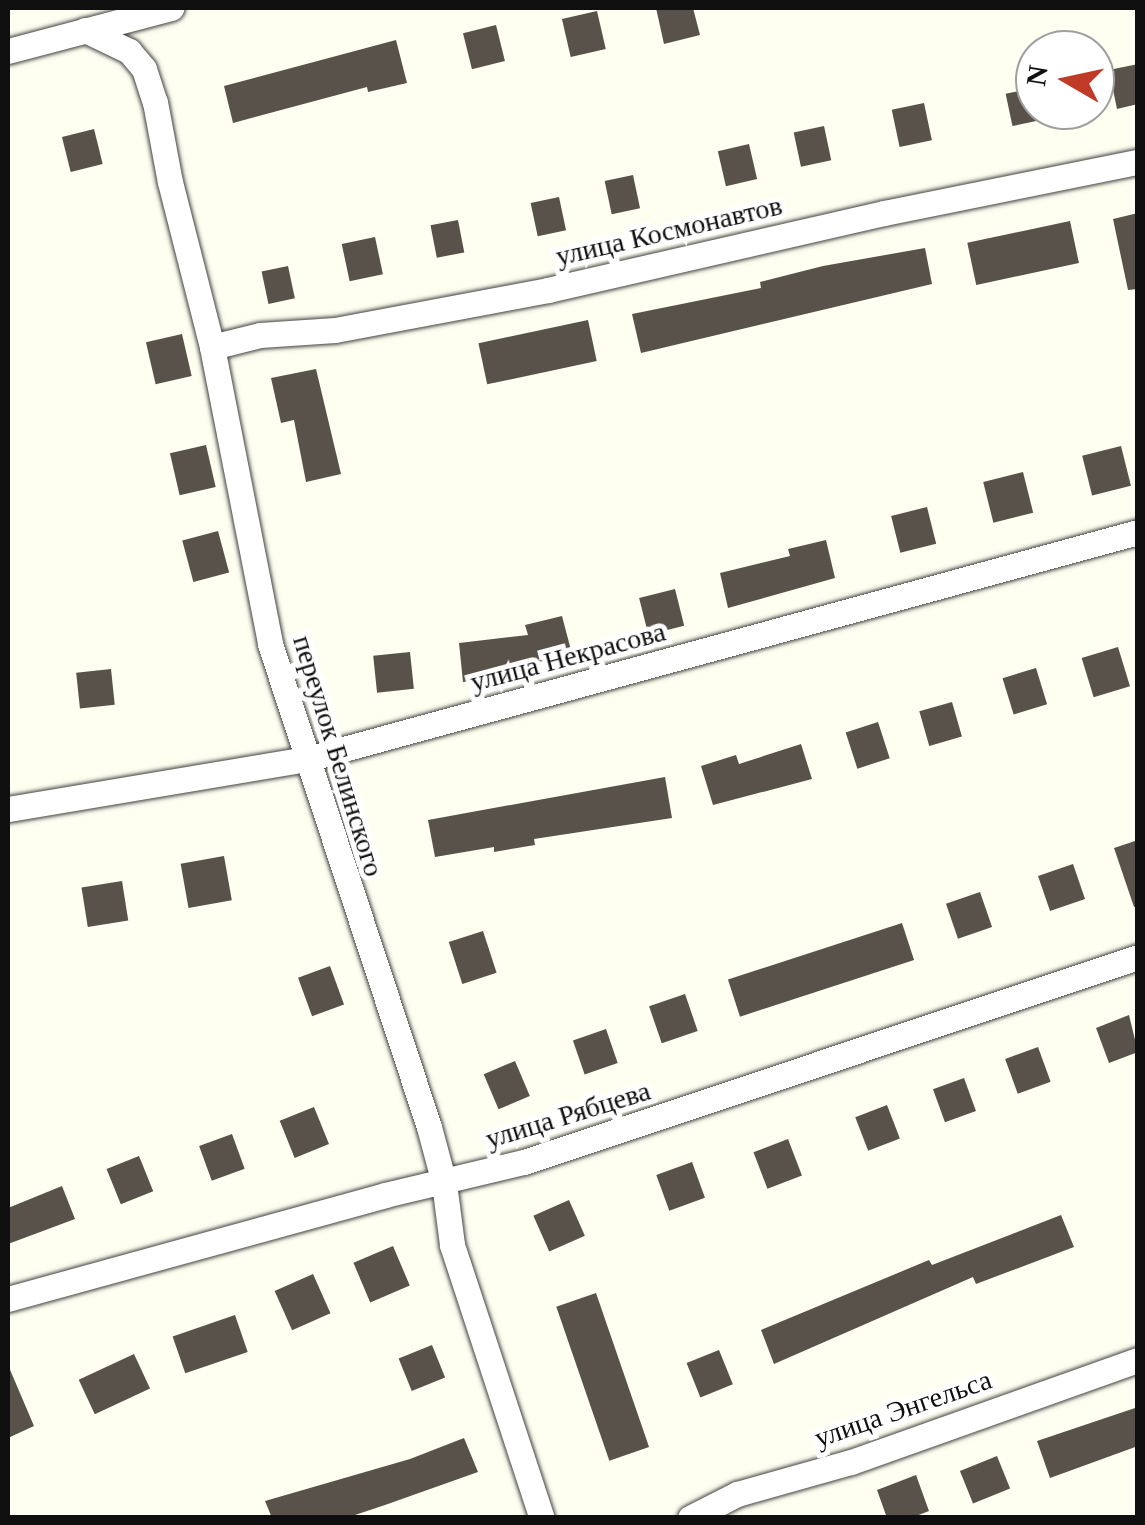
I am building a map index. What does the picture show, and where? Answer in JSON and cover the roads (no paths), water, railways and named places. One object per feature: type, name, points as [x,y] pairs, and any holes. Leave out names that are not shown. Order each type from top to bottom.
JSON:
[{"type":"street","points":[[8,51],[170,8]]},
{"type":"street","name":"переулок Белинского","points":[[85,30],[129,52],[144,69],[212,347],[270,644],[444,1183],[452,1245],[542,1518]]},
{"type":"street","name":"улица Космонавтов","points":[[212,347],[260,335],[336,330],[548,290],[884,213],[1138,162]]},
{"type":"street","name":"улица Некрасова","points":[[8,808],[307,759],[1138,532]]},
{"type":"street","name":"улица Рябцева","points":[[8,1299],[366,1200],[444,1183],[823,1066],[1138,957]]},
{"type":"street","name":"улица Энгельса","points":[[690,1518],[737,1494],[851,1462],[1138,1360]]}]
